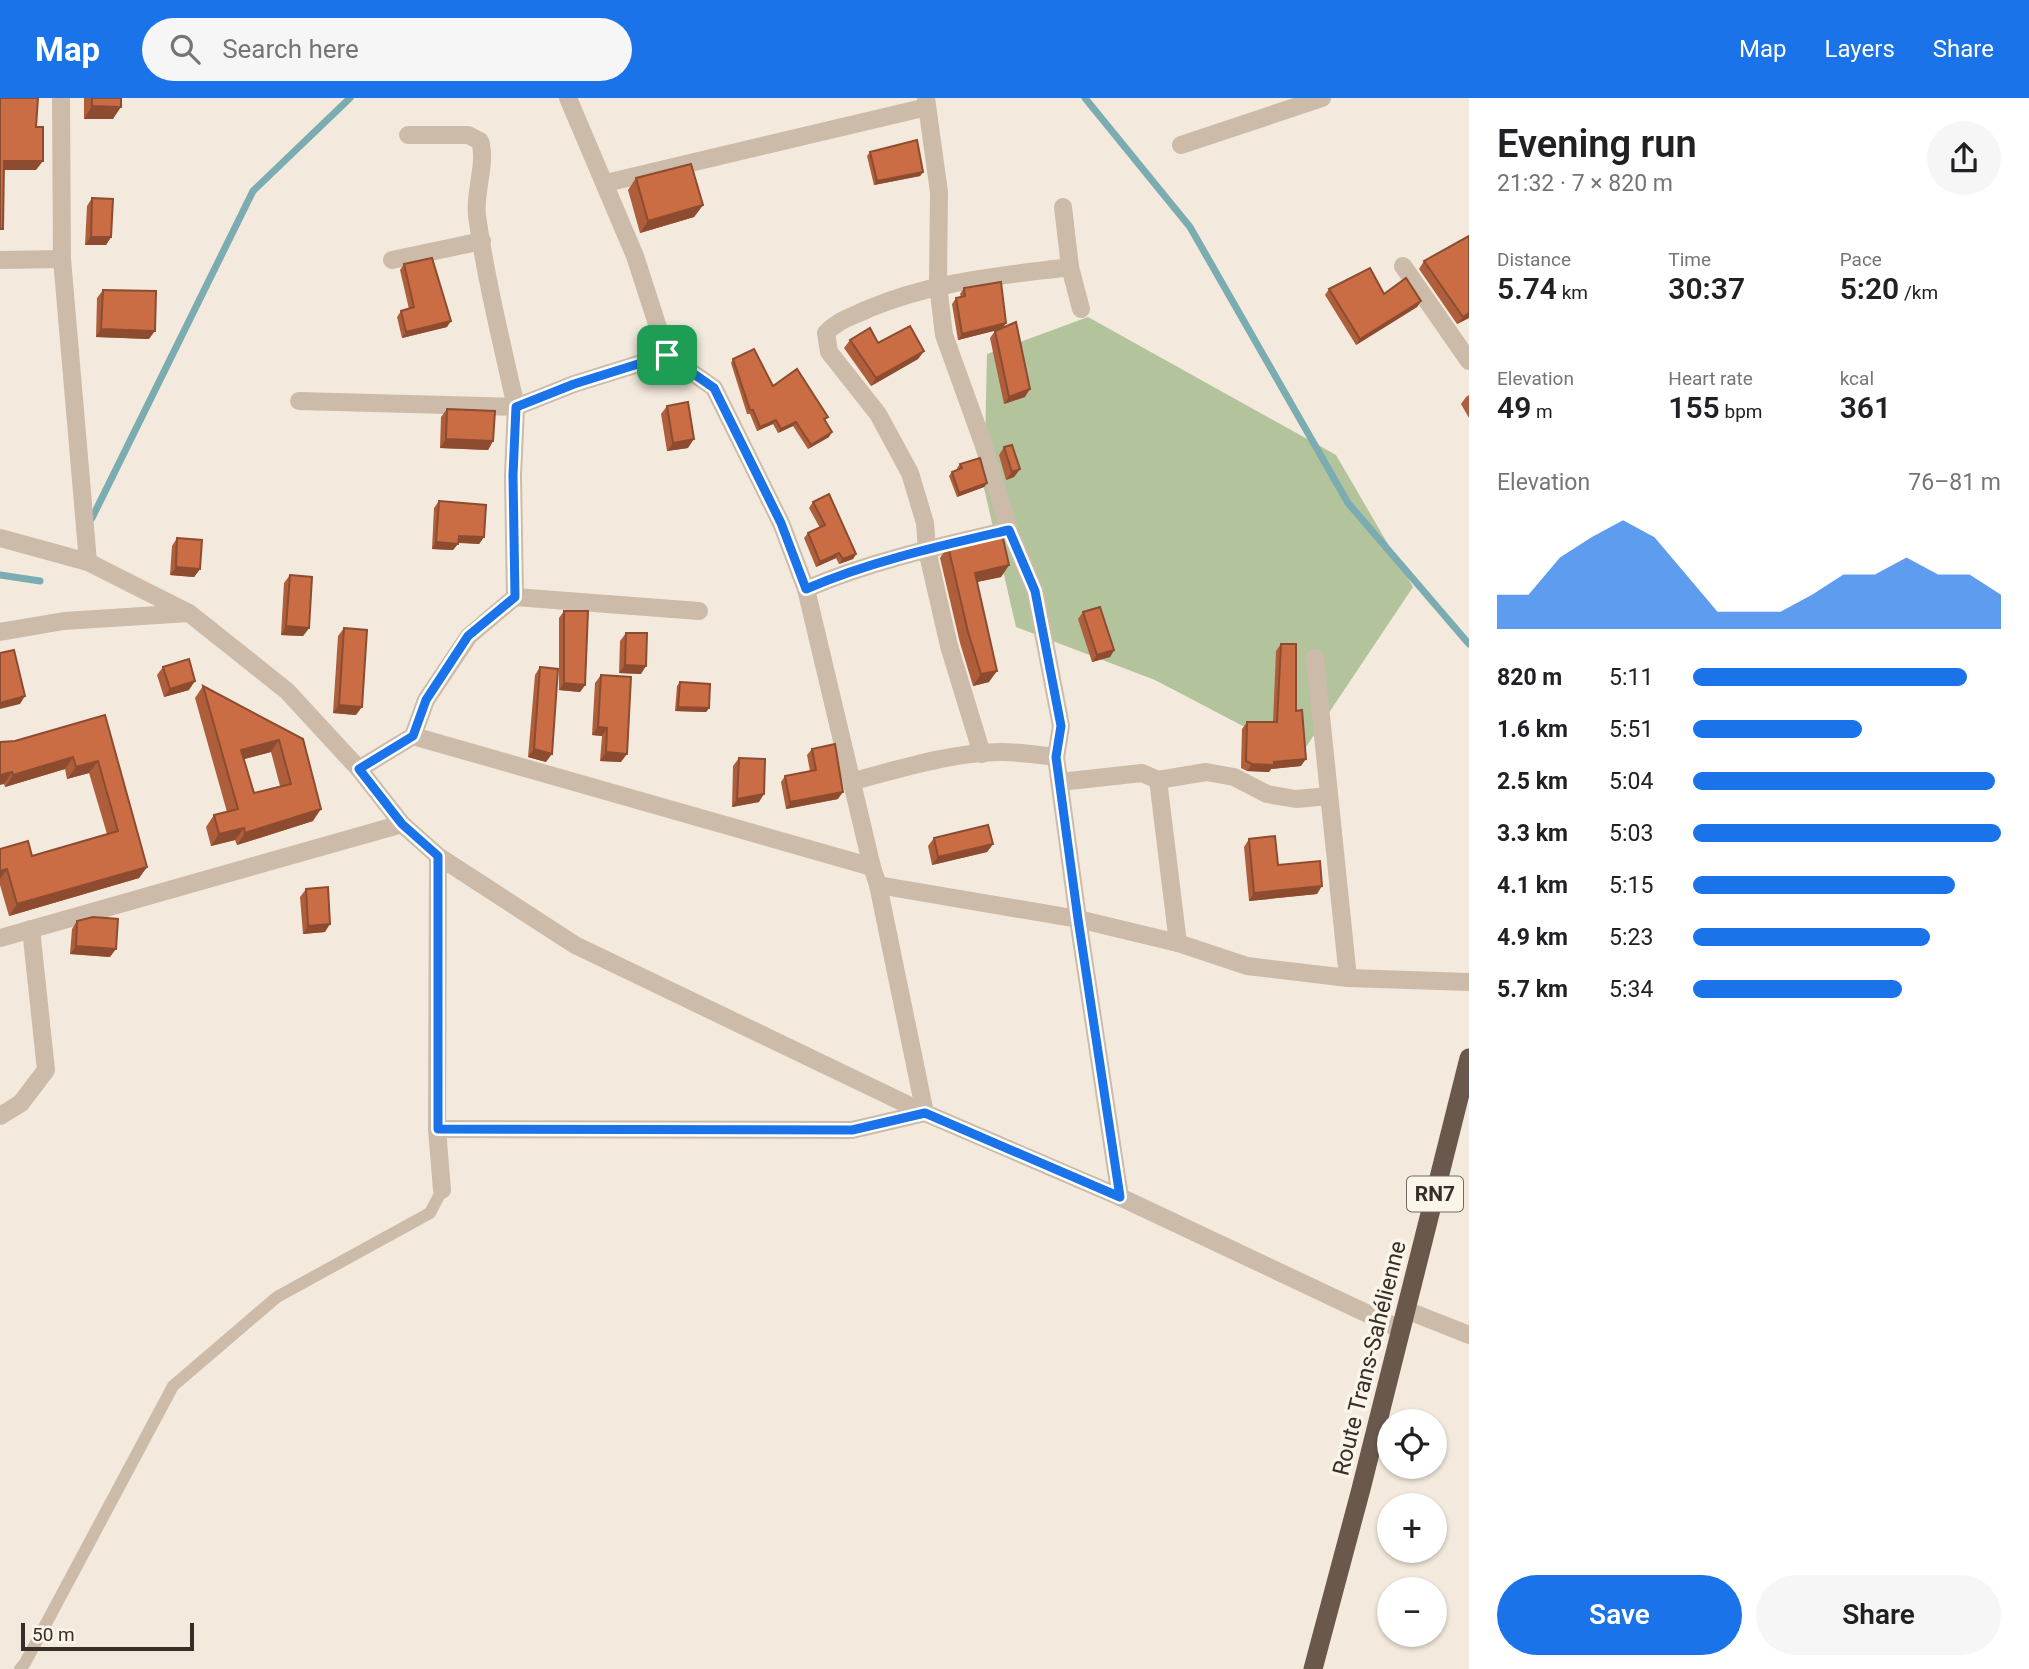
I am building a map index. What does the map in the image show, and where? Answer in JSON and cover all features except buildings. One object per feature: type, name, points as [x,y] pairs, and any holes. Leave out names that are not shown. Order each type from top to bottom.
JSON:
[{"type":"highway","name":"Route Trans-Sahélienne","points":[[1313,1669],[1469,1058]]},
{"type":"street","points":[[61,98],[62,259],[88,562]]},
{"type":"street","points":[[568,98],[635,256],[667,355],[714,388],[781,523],[806,589],[878,885],[925,1113]]},
{"type":"street","points":[[1181,145],[1322,98]]},
{"type":"street","points":[[606,183],[926,103],[939,192],[938,285],[944,335],[984,446],[1009,530],[1035,591],[1061,726],[1056,757],[1059,782],[1120,1197]]},
{"type":"street","points":[[408,135],[468,135],[480,141],[483,150],[476,213],[516,407],[513,475],[515,597]]},
{"type":"street","points":[[1063,207],[1070,267],[1081,309]]},
{"type":"street","points":[[392,260],[482,241]]},
{"type":"street","points":[[0,260],[62,259]]},
{"type":"street","points":[[1403,266],[1469,361]]},
{"type":"street","points":[[982,754],[949,646],[927,550],[925,523],[909,473],[878,414],[829,352],[826,333],[836,323],[894,298],[938,285],[1070,267]]},
{"type":"street","points":[[299,401],[516,407],[574,384],[667,355]]},
{"type":"street","points":[[806,589],[843,573],[1009,530]]},
{"type":"street","points":[[0,538],[88,562],[189,613],[287,691],[359,769],[402,824],[438,856],[575,945],[925,1113],[1403,1320],[1469,1335]]},
{"type":"street","points":[[359,769],[413,736],[426,700],[468,636],[515,597],[699,611]]},
{"type":"street","points":[[0,632],[64,621],[189,613]]},
{"type":"street","points":[[1315,658],[1348,978]]},
{"type":"street","points":[[413,736],[872,867]]},
{"type":"street","points":[[853,781],[921,764],[982,754],[1002,752],[1056,757]]},
{"type":"street","points":[[1059,782],[1142,774],[1158,780],[1206,772],[1234,777],[1267,794],[1296,799],[1329,796]]},
{"type":"street","points":[[1158,780],[1178,943]]},
{"type":"street","points":[[0,938],[402,824]]},
{"type":"street","points":[[438,856],[438,1129],[442,1190]]},
{"type":"street","points":[[878,885],[1078,919],[1178,943],[1247,966],[1348,978],[1469,982]]},
{"type":"street","points":[[0,1116],[21,1103],[46,1070],[32,929]]},
{"type":"street","points":[[438,1129],[852,1130],[925,1113]]},
{"type":"lane","points":[[20,1669],[173,1386],[277,1297],[430,1213],[442,1190]]},
{"type":"green space","points":[[1088,317],[1336,455],[1413,587],[1300,756],[1155,680],[1016,627],[984,488],[987,354]]},
{"type":"waterway","points":[[92,518],[253,191],[350,98]]},
{"type":"waterway","points":[[1085,98],[1190,227],[1348,503],[1469,644]]},
{"type":"waterway","points":[[0,575],[40,581]]},
{"type":"route","points":[[667,355],[714,388],[781,523],[806,589],[843,573],[904,555],[1009,530],[1035,591],[1061,726],[1056,757],[1120,1197],[925,1113],[852,1130],[438,1129],[438,856],[402,824],[359,769],[413,736],[426,700],[468,636],[515,597],[513,475],[516,407],[574,384],[667,355]]}]
